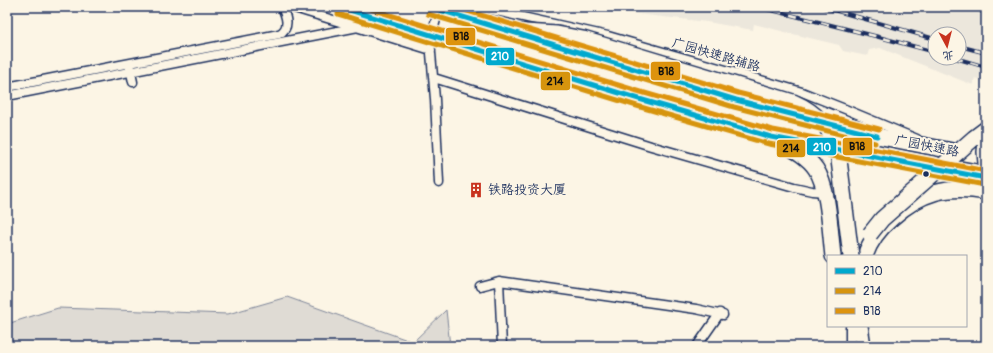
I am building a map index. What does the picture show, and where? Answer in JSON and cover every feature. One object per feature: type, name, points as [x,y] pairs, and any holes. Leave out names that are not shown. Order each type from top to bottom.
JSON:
[{"type":"highway","name":"广园快速路","points":[[340,7],[639,99],[771,137],[986,178]]},
{"type":"highway","name":"广园快速路","points":[[430,7],[743,102],[881,137],[986,157]]},
{"type":"highway","points":[[509,32],[556,34],[583,39],[793,102],[810,111],[827,127],[838,152],[851,255]]},
{"type":"highway","points":[[860,255],[882,219],[986,129]]},
{"type":"highway","points":[[771,137],[799,152],[808,159],[816,169],[825,192],[833,255]]},
{"type":"highway","points":[[986,141],[986,163]]},
{"type":"highway","points":[[865,255],[872,237],[900,211],[918,199],[930,194],[952,189],[986,192]]},
{"type":"highway","points":[[860,327],[863,346]]},
{"type":"street","points":[[7,96],[279,34],[284,31],[287,24],[282,7]]},
{"type":"street","points":[[291,7],[431,50]]},
{"type":"street","points":[[439,183],[434,78],[431,50],[432,34],[440,7]]},
{"type":"street","name":"广园快速路辅路","points":[[478,7],[608,36],[802,92],[941,149]]},
{"type":"street","points":[[7,87],[358,27]]},
{"type":"street","points":[[130,67],[133,82]]},
{"type":"street","points":[[434,78],[651,146],[794,188],[825,192]]},
{"type":"street","points":[[480,286],[499,281],[722,314],[697,346]]},
{"type":"street","points":[[499,281],[502,346]]},
{"type":"street","points":[[850,327],[850,346]]},
{"type":"street","points":[[858,346],[860,327]]},
{"type":"shaded area","points":[[577,7],[986,7],[986,82],[975,78],[973,85],[880,48],[869,50],[867,56],[843,51],[839,45],[754,24],[753,30],[707,22]]},
{"type":"shaded area","points":[[287,297],[413,342],[446,310],[450,346],[7,346],[7,324],[58,308],[228,314]]},
{"type":"railway","points":[[759,7],[927,50]]},
{"type":"railway","points":[[823,7],[927,37]]},
{"type":"railway","points":[[971,7],[986,13]]},
{"type":"railway","points":[[967,48],[986,53]]},
{"type":"railway","points":[[967,61],[986,67]]},
{"type":"transit line","name":"210","points":[[340,7],[639,99],[771,137],[986,178]]},
{"type":"transit line","name":"B18","points":[[364,7],[641,92],[773,130],[986,171]]},
{"type":"transit line","name":"210","points":[[430,7],[736,100],[877,136]]},
{"type":"transit line","name":"B18","points":[[454,7],[738,93],[879,129]]},
{"type":"transit line","name":"214","points":[[338,14],[637,106],[769,144],[985,185]]},
{"type":"transit line","name":"214","points":[[428,14],[734,107],[875,143]]},
{"type":"place","name":"铁路投资大厦","points":[[476,190]]}]
